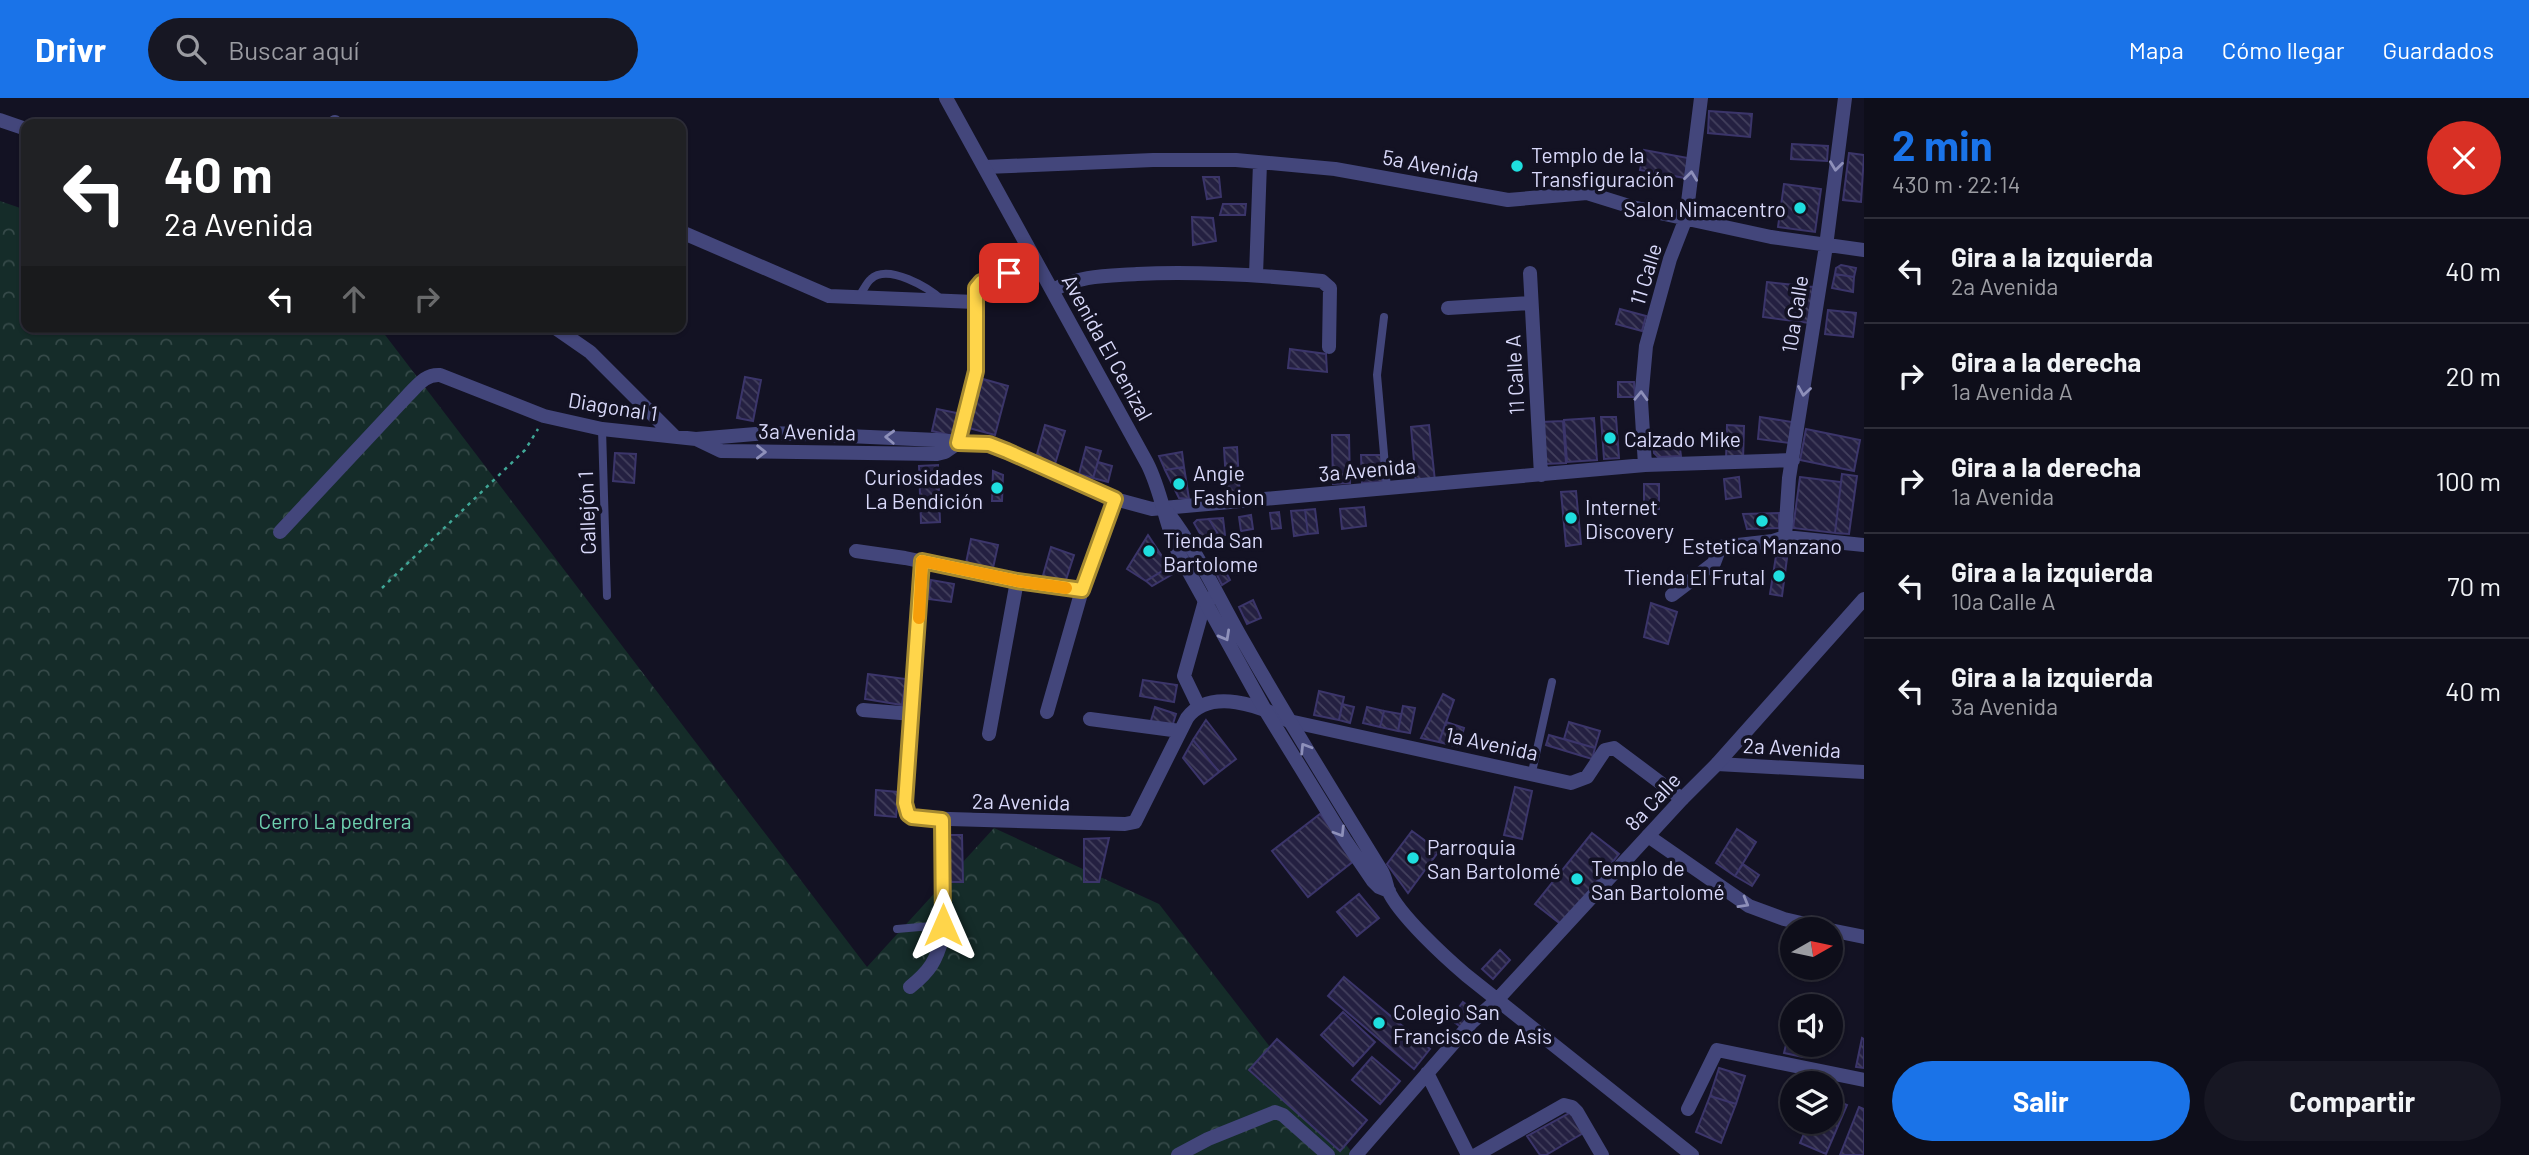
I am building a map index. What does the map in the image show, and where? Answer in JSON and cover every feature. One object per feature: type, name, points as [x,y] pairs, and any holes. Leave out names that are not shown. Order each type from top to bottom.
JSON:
[{"type":"street","name":"Avenida El Cenizal","points":[[946,98],[1147,463],[1158,485],[1165,509],[1189,543],[1211,598],[1264,708],[1373,881],[1389,891]]},
{"type":"street","name":"11 Calle","points":[[1645,465],[1641,401],[1646,346],[1670,259],[1686,218],[1701,98]]},
{"type":"street","name":"10a Calle","points":[[1785,537],[1793,460],[1826,246],[1845,98]]},
{"type":"street","points":[[0,120],[21,127]]},
{"type":"street","name":"5a Avenida","points":[[985,166],[1236,160],[1335,169],[1508,200],[1587,193],[1632,207],[1770,237],[1864,250]]},
{"type":"street","points":[[1256,275],[1260,163]]},
{"type":"street","points":[[686,234],[829,296],[975,302]]},
{"type":"street","name":"11 Calle A","points":[[1530,272],[1541,475]]},
{"type":"street","points":[[958,443],[976,371],[975,302],[978,285],[1009,273]]},
{"type":"street","points":[[1053,290],[1068,282],[1096,276],[1176,273],[1256,275],[1322,281],[1330,292],[1329,347]]},
{"type":"street","points":[[1447,307],[1531,303]]},
{"type":"street","points":[[563,333],[590,352],[676,437]]},
{"type":"street","name":"Diagonal 1","points":[[280,532],[428,376],[440,375],[544,416],[602,429],[676,437]]},
{"type":"street","name":"3a Avenida","points":[[676,437],[696,439],[721,451],[937,454],[945,453],[958,443],[989,444],[1138,508],[1165,509],[1645,465],[1793,460]]},
{"type":"street","points":[[1047,712],[1082,590],[1115,499]]},
{"type":"street","points":[[1672,595],[1714,563],[1720,547],[1773,541],[1785,537],[1864,545]]},
{"type":"street","points":[[856,551],[922,561],[1017,581],[1082,590]]},
{"type":"street","points":[[863,710],[913,715],[922,561]]},
{"type":"street","points":[[989,734],[1017,581]]},
{"type":"street","name":"Avenida El Cenizal","points":[[1211,598],[1381,870],[1389,891],[1422,933],[1444,956],[1497,1000],[1692,1155]]},
{"type":"street","points":[[1199,706],[1184,676],[1211,598]]},
{"type":"street","name":"8a Calle","points":[[1356,1155],[1472,1022],[1497,1000],[1647,836],[1717,764],[1864,599]]},
{"type":"street","points":[[1090,719],[1180,731],[1199,706],[1215,702],[1264,708]]},
{"type":"street","name":"1a Avenida","points":[[1264,708],[1289,721],[1577,783],[1587,777],[1605,750],[1614,748],[1682,799]]},
{"type":"street","name":"2a Avenida","points":[[913,715],[905,803],[908,814],[919,819],[1125,824],[1135,822],[1180,731]]},
{"type":"street","name":"2a Avenida","points":[[1717,764],[1864,772]]},
{"type":"street","points":[[910,987],[928,973],[943,936],[942,820]]},
{"type":"street","points":[[1647,836],[1749,906],[1780,918]]},
{"type":"street","points":[[1843,933],[1864,937]]},
{"type":"street","points":[[1688,1109],[1717,1050],[1864,1080]]},
{"type":"street","points":[[1427,1073],[1468,1155]]},
{"type":"street","points":[[1476,1155],[1560,1106],[1567,1105],[1577,1112],[1602,1155]]},
{"type":"street","points":[[1178,1155],[1208,1139],[1275,1112],[1283,1115],[1328,1155]]},
{"type":"lane","points":[[855,299],[863,292],[870,279],[880,275],[912,279],[945,302]]},
{"type":"lane","points":[[1384,317],[1377,375],[1387,488]]},
{"type":"lane","name":"Callejón 1","points":[[602,429],[607,596]]},
{"type":"lane","points":[[1532,772],[1552,682]]},
{"type":"lane","points":[[897,929],[943,925]]},
{"type":"path","points":[[382,588],[525,450],[544,416]]},
{"type":"green space","name":"Cerro La pedrera","points":[[0,201],[21,208],[21,333],[384,333],[867,967],[994,828],[1159,904],[1354,1155],[0,1155]]},
{"type":"building","points":[[1709,111],[1752,114],[1750,137],[1708,133]]},
{"type":"building","points":[[1792,144],[1828,146],[1827,161],[1791,159]]},
{"type":"building","points":[[1644,150],[1688,158],[1685,178],[1640,170]]},
{"type":"building","points":[[1849,153],[1864,155],[1861,202],[1843,200]]},
{"type":"building","points":[[1203,177],[1219,177],[1221,197],[1207,199]]},
{"type":"building","name":"Salon Nimacentro","points":[[1784,184],[1821,189],[1815,232],[1778,227]]},
{"type":"building","points":[[1223,204],[1246,204],[1245,215],[1220,215]]},
{"type":"building","points":[[1192,217],[1213,218],[1216,241],[1193,245]]},
{"type":"building","points":[[1841,265],[1856,268],[1854,277],[1835,274],[1836,268]]},
{"type":"building","points":[[1835,274],[1854,277],[1853,292],[1832,288]]},
{"type":"building","points":[[1767,282],[1813,287],[1809,323],[1763,317]]},
{"type":"building","points":[[1620,309],[1646,316],[1642,331],[1616,324]]},
{"type":"building","points":[[1828,310],[1856,313],[1853,337],[1825,334]]},
{"type":"building","points":[[1290,349],[1326,354],[1327,372],[1288,368]]},
{"type":"building","points":[[745,377],[761,380],[753,421],[737,418]]},
{"type":"building","points":[[983,379],[1008,386],[995,435],[969,428]]},
{"type":"building","points":[[1618,382],[1634,382],[1635,397],[1618,397]]},
{"type":"building","points":[[937,409],[957,413],[953,436],[932,431]]},
{"type":"building","name":"Calzado Mike","points":[[1601,417],[1616,417],[1619,458],[1604,459]]},
{"type":"building","points":[[1760,417],[1792,422],[1789,443],[1758,439]]},
{"type":"building","points":[[1594,418],[1597,460],[1567,462],[1564,420]]},
{"type":"building","points":[[1563,421],[1566,463],[1544,464],[1541,422]]},
{"type":"building","points":[[1045,425],[1065,431],[1055,464],[1036,458]]},
{"type":"building","points":[[1429,425],[1435,481],[1416,483],[1411,427]]},
{"type":"building","points":[[1727,425],[1744,426],[1743,461],[1726,460]]},
{"type":"building","points":[[1806,429],[1860,440],[1854,471],[1800,460]]},
{"type":"building","points":[[1332,435],[1349,435],[1350,483],[1333,484]]},
{"type":"building","points":[[1679,441],[1681,456],[1658,457],[1654,453],[1653,443]]},
{"type":"building","points":[[1086,447],[1101,451],[1093,478],[1079,474]]},
{"type":"building","points":[[1237,447],[1240,498],[1227,499],[1224,448]]},
{"type":"building","points":[[1182,452],[1184,467],[1165,470],[1159,456]]},
{"type":"building","points":[[615,453],[636,454],[634,483],[613,481]]},
{"type":"building","points":[[1361,455],[1381,455],[1382,482],[1362,483]]},
{"type":"building","points":[[1098,462],[1112,466],[1108,482],[1093,478]]},
{"type":"building","points":[[938,465],[940,522],[921,523],[919,466]]},
{"type":"building","name":"Angie Fashion","points":[[1184,467],[1189,499],[1179,498],[1165,470]]},
{"type":"building","name":"Curiosidades La Bendición","points":[[993,471],[1003,475],[1002,501],[992,501]]},
{"type":"building","points":[[1842,474],[1857,476],[1849,534],[1835,533]]},
{"type":"building","points":[[1739,477],[1741,497],[1726,499],[1724,479]]},
{"type":"building","points":[[1800,477],[1841,482],[1835,533],[1793,528]]},
{"type":"building","points":[[1644,484],[1659,484],[1659,509],[1644,509]]},
{"type":"building","name":"Internet Discovery","points":[[1576,491],[1581,544],[1566,546],[1561,492]]},
{"type":"building","points":[[1364,507],[1366,526],[1342,529],[1340,509]]},
{"type":"building","points":[[1315,509],[1318,533],[1308,534],[1305,510]]},
{"type":"building","points":[[1305,510],[1308,534],[1294,536],[1291,511]]},
{"type":"building","points":[[1279,512],[1281,528],[1272,529],[1270,513]]},
{"type":"building","name":"Estetica Manzano","points":[[1779,513],[1779,528],[1747,529],[1743,514]]},
{"type":"building","points":[[1251,515],[1253,529],[1241,531],[1239,517]]},
{"type":"building","points":[[1223,518],[1225,535],[1219,536],[1209,519]]},
{"type":"building","name":"Angie Fashion","points":[[1209,519],[1219,536],[1206,544],[1194,523],[1197,520]]},
{"type":"building","name":"Tienda San Bartolome","points":[[1148,535],[1169,567],[1146,581],[1127,569]]},
{"type":"building","points":[[971,539],[998,545],[993,568],[966,563]]},
{"type":"building","points":[[1051,547],[1074,555],[1064,586],[1042,579]]},
{"type":"building","name":"Tienda El Frutal","points":[[1776,556],[1787,558],[1782,596],[1770,594]]},
{"type":"building","points":[[1218,557],[1230,580],[1222,585],[1210,561]]},
{"type":"building","points":[[1169,567],[1173,574],[1152,586],[1146,581]]},
{"type":"building","points":[[931,580],[954,584],[951,602],[928,599]]},
{"type":"building","points":[[1253,600],[1261,618],[1247,624],[1239,607]]},
{"type":"building","points":[[1651,603],[1677,612],[1668,644],[1644,637]]},
{"type":"building","points":[[868,674],[906,679],[902,705],[865,699]]},
{"type":"building","points":[[1143,680],[1177,685],[1174,702],[1140,696]]},
{"type":"building","points":[[1319,691],[1344,697],[1339,720],[1314,715]]},
{"type":"building","points":[[1443,694],[1454,700],[1439,742],[1421,738]]},
{"type":"building","points":[[1342,704],[1354,707],[1350,723],[1339,720]]},
{"type":"building","points":[[1403,706],[1415,708],[1410,733],[1398,731]]},
{"type":"building","points":[[1155,707],[1176,714],[1172,727],[1150,724]]},
{"type":"building","points":[[1367,707],[1384,711],[1380,727],[1363,723]]},
{"type":"building","points":[[1384,711],[1401,714],[1398,731],[1380,727]]},
{"type":"building","points":[[1206,720],[1236,759],[1219,772],[1193,740]]},
{"type":"building","points":[[1446,722],[1464,728],[1459,747],[1439,742]]},
{"type":"building","points":[[1569,722],[1600,731],[1595,748],[1564,739]]},
{"type":"building","points":[[1549,735],[1595,748],[1592,759],[1546,745]]},
{"type":"building","points":[[1193,740],[1219,772],[1204,784],[1183,758]]},
{"type":"building","points":[[1515,787],[1532,791],[1522,839],[1504,835]]},
{"type":"building","points":[[876,790],[898,792],[896,817],[875,815]]},
{"type":"building","points":[[1320,814],[1355,860],[1308,897],[1272,851]]},
{"type":"building","points":[[1737,829],[1756,842],[1735,876],[1716,863]]},
{"type":"building","name":"Parroquia San Bartolomé","points":[[1412,831],[1439,851],[1408,893],[1387,864]]},
{"type":"building","name":"Templo de San Bartolomé","points":[[1592,833],[1619,854],[1562,925],[1535,904]]},
{"type":"building","points":[[949,835],[962,835],[963,882],[950,882]]},
{"type":"building","points":[[1109,838],[1099,882],[1084,882],[1084,839]]},
{"type":"building","points":[[1743,864],[1759,875],[1752,886],[1735,876]]},
{"type":"building","points":[[1359,894],[1379,918],[1357,936],[1337,912]]},
{"type":"building","points":[[1500,950],[1510,960],[1493,979],[1482,969]]},
{"type":"building","name":"Colegio San Francisco de Asis","points":[[1344,977],[1430,1049],[1414,1069],[1328,996]]},
{"type":"building","points":[[1463,1002],[1474,1010],[1461,1027],[1450,1019]]},
{"type":"building","points":[[1343,1012],[1375,1042],[1353,1066],[1321,1035]]},
{"type":"building","points":[[1862,1038],[1864,1039],[1864,1068],[1856,1067]]},
{"type":"building","points":[[1277,1039],[1367,1120],[1340,1151],[1249,1070]]},
{"type":"building","points":[[1372,1057],[1400,1081],[1380,1104],[1352,1080]]},
{"type":"building","points":[[1719,1068],[1745,1076],[1736,1104],[1710,1096]]},
{"type":"building","points":[[1710,1096],[1736,1104],[1721,1143],[1696,1132]]},
{"type":"building","points":[[1859,1107],[1864,1109],[1864,1155],[1840,1155]]},
{"type":"building","points":[[1571,1112],[1585,1132],[1546,1155],[1540,1155],[1527,1136]]},
{"type":"building","points":[[1804,1134],[1835,1134],[1826,1154],[1800,1143]]},
{"type":"slow traffic","points":[[919,618],[922,561],[1017,581],[1066,588]]},
{"type":"place","name":"Templo de la Transfiguración","points":[[1517,166]]},
{"type":"place","name":"Salon Nimacentro","points":[[1800,208]]},
{"type":"place","name":"Calzado Mike","points":[[1610,438]]},
{"type":"place","name":"Angie Fashion","points":[[1179,484]]},
{"type":"place","name":"Curiosidades La Bendición","points":[[997,488]]},
{"type":"place","name":"Internet Discovery","points":[[1571,518]]},
{"type":"place","name":"Estetica Manzano","points":[[1762,521]]},
{"type":"place","name":"Tienda San Bartolome","points":[[1149,551]]},
{"type":"place","name":"Tienda El Frutal","points":[[1779,576]]},
{"type":"place","name":"Parroquia San Bartolomé","points":[[1413,858]]},
{"type":"place","name":"Templo de San Bartolomé","points":[[1577,879]]},
{"type":"place","name":"Colegio San Francisco de Asis","points":[[1379,1023]]},
{"type":"route","points":[[943,925],[942,820],[912,817],[908,814],[905,803],[922,561],[1017,581],[1082,590],[1115,499],[989,444],[958,443],[976,371],[976,288],[981,282],[1009,273]]}]
